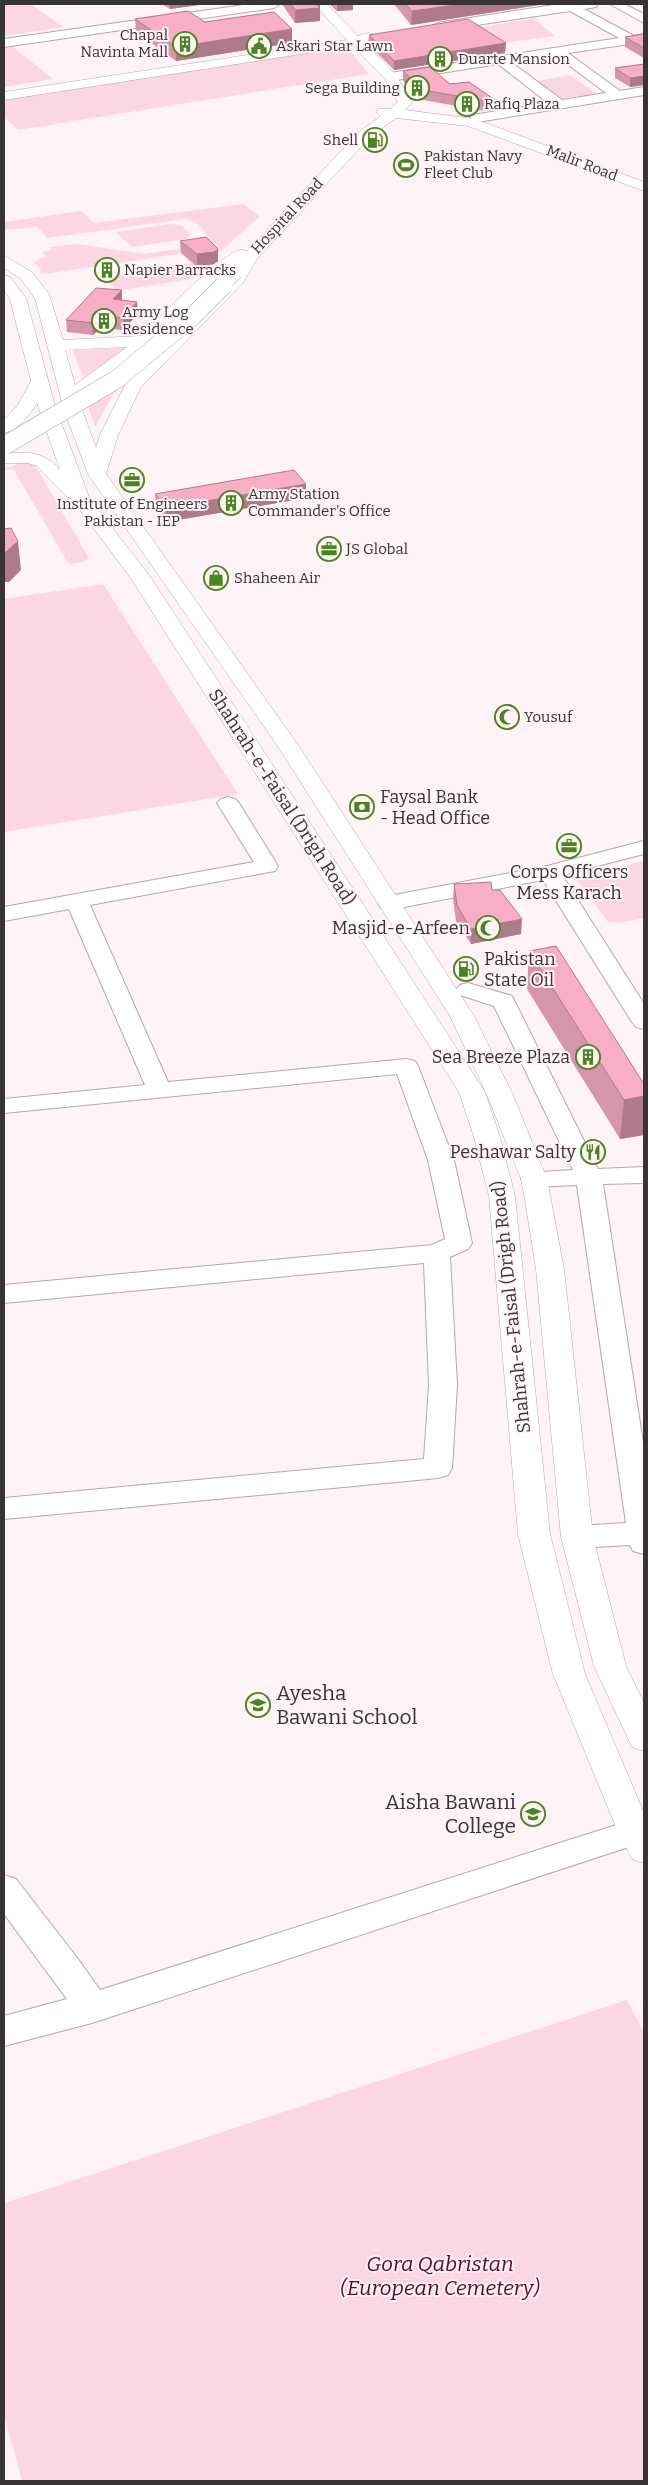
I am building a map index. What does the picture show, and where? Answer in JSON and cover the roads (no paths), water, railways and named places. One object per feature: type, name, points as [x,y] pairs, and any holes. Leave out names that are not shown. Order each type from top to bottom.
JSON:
[{"type":"main road","points":[[309,4],[390,78],[405,102],[398,110]]},
{"type":"main road","points":[[320,4],[379,76],[381,102]]},
{"type":"main road","points":[[4,96],[374,36]]},
{"type":"main road","points":[[4,92],[184,66]]},
{"type":"main road","name":"Malir Road","points":[[381,102],[398,110],[458,120],[501,133],[644,187]]},
{"type":"main road","name":"Hospital Road","points":[[4,446],[117,379],[193,316],[381,102]]},
{"type":"main road","name":"Malir Road","points":[[398,110],[477,118],[644,180]]},
{"type":"main road","name":"Hospital Road","points":[[246,255],[369,131],[398,110]]},
{"type":"main road","points":[[369,131],[412,122],[458,120]]},
{"type":"main road","points":[[69,396],[92,381],[143,341],[223,266],[246,255]]},
{"type":"main road","points":[[97,474],[109,435],[137,381],[237,280],[246,255]]},
{"type":"main road","points":[[4,261],[15,277]]},
{"type":"main road","name":"Hospital Road","points":[[4,440],[39,421],[114,374],[167,331],[231,272]]},
{"type":"main road","name":"Shahrah-e-Faisal (Drigh Road)","points":[[15,277],[43,298],[69,396],[97,474],[286,744],[462,1016],[500,1096],[534,1179],[550,1269],[577,1537],[610,1666],[644,1738]]},
{"type":"main road","name":"Shahrah-e-Faisal (Drigh Road)","points":[[15,277],[18,298],[46,406],[80,498],[142,578],[170,626],[472,1092],[487,1137],[502,1196],[534,1534],[569,1674],[640,1841]]},
{"type":"main road","points":[[55,345],[143,341]]},
{"type":"main road","points":[[4,428],[12,423],[27,406],[40,380]]},
{"type":"main road","points":[[92,381],[137,381]]},
{"type":"main road","points":[[4,458],[29,458],[43,462],[54,472],[65,488],[80,498]]},
{"type":"street","points":[[4,43],[274,4]]},
{"type":"street","points":[[426,28],[548,10],[568,5],[592,4]]},
{"type":"street","points":[[616,4],[644,19]]},
{"type":"street","points":[[568,5],[638,39]]},
{"type":"street","points":[[548,10],[565,20]]},
{"type":"street","points":[[590,34],[606,44]]},
{"type":"street","points":[[390,78],[638,39]]},
{"type":"street","points":[[557,51],[617,95]]},
{"type":"street","points":[[500,60],[560,105]]},
{"type":"street","points":[[590,76],[608,73]]},
{"type":"street","points":[[477,118],[644,91]]},
{"type":"street","points":[[532,110],[632,107]]},
{"type":"street","points":[[4,914],[267,866],[228,803]]},
{"type":"street","points":[[389,903],[549,872],[644,847]]},
{"type":"street","points":[[549,872],[644,1022]]},
{"type":"street","points":[[77,901],[160,1091]]},
{"type":"street","points":[[468,990],[504,1001],[589,1177],[643,1536],[577,1537]]},
{"type":"street","points":[[4,1106],[406,1066],[441,1160],[459,1243],[437,1253],[4,1294]]},
{"type":"street","points":[[534,1179],[644,1175]]},
{"type":"street","points":[[4,1509],[438,1468],[444,1385],[437,1253]]},
{"type":"street","points":[[4,2031],[92,2008],[640,1841]]},
{"type":"street","points":[[4,1889],[66,1969],[92,2008]]},
{"type":"place","name":"Chapal Navinta Mall","points":[[185,44]]},
{"type":"place","name":"Askari Star Lawn","points":[[259,46]]},
{"type":"place","name":"Duarte Mansion","points":[[440,59]]},
{"type":"place","name":"Sega Building","points":[[417,88]]},
{"type":"place","name":"Rafiq Plaza","points":[[467,104]]},
{"type":"place","name":"Shell","points":[[375,140]]},
{"type":"place","name":"Pakistan Navy Fleet Club","points":[[406,165]]},
{"type":"place","name":"Napier Barracks","points":[[107,270]]},
{"type":"place","name":"Army Log Residence","points":[[104,321]]},
{"type":"place","name":"Institute of Engineers Pakistan - IEP","points":[[132,480]]},
{"type":"place","name":"Army Station Commander's Office","points":[[231,503]]},
{"type":"place","name":"JS Global","points":[[329,549]]},
{"type":"place","name":"Shaheen Air","points":[[216,578]]},
{"type":"place","name":"Yousuf","points":[[507,717]]},
{"type":"place","name":"Faysal Bank - Head Office","points":[[362,807]]},
{"type":"place","name":"Corps Officers Mess Karach","points":[[569,846]]},
{"type":"place","name":"Masjid-e-Arfeen","points":[[488,928]]},
{"type":"place","name":"Pakistan State Oil","points":[[466,969]]},
{"type":"place","name":"Sea Breeze Plaza","points":[[588,1057]]},
{"type":"place","name":"Peshawar Salty","points":[[593,1152]]},
{"type":"place","name":"Ayesha Bawani School","points":[[258,1705]]},
{"type":"place","name":"Aisha Bawani College","points":[[533,1814]]},
{"type":"park label","name":"Gora Qabristan (European Cemetery)","points":[[440,2276]]}]
